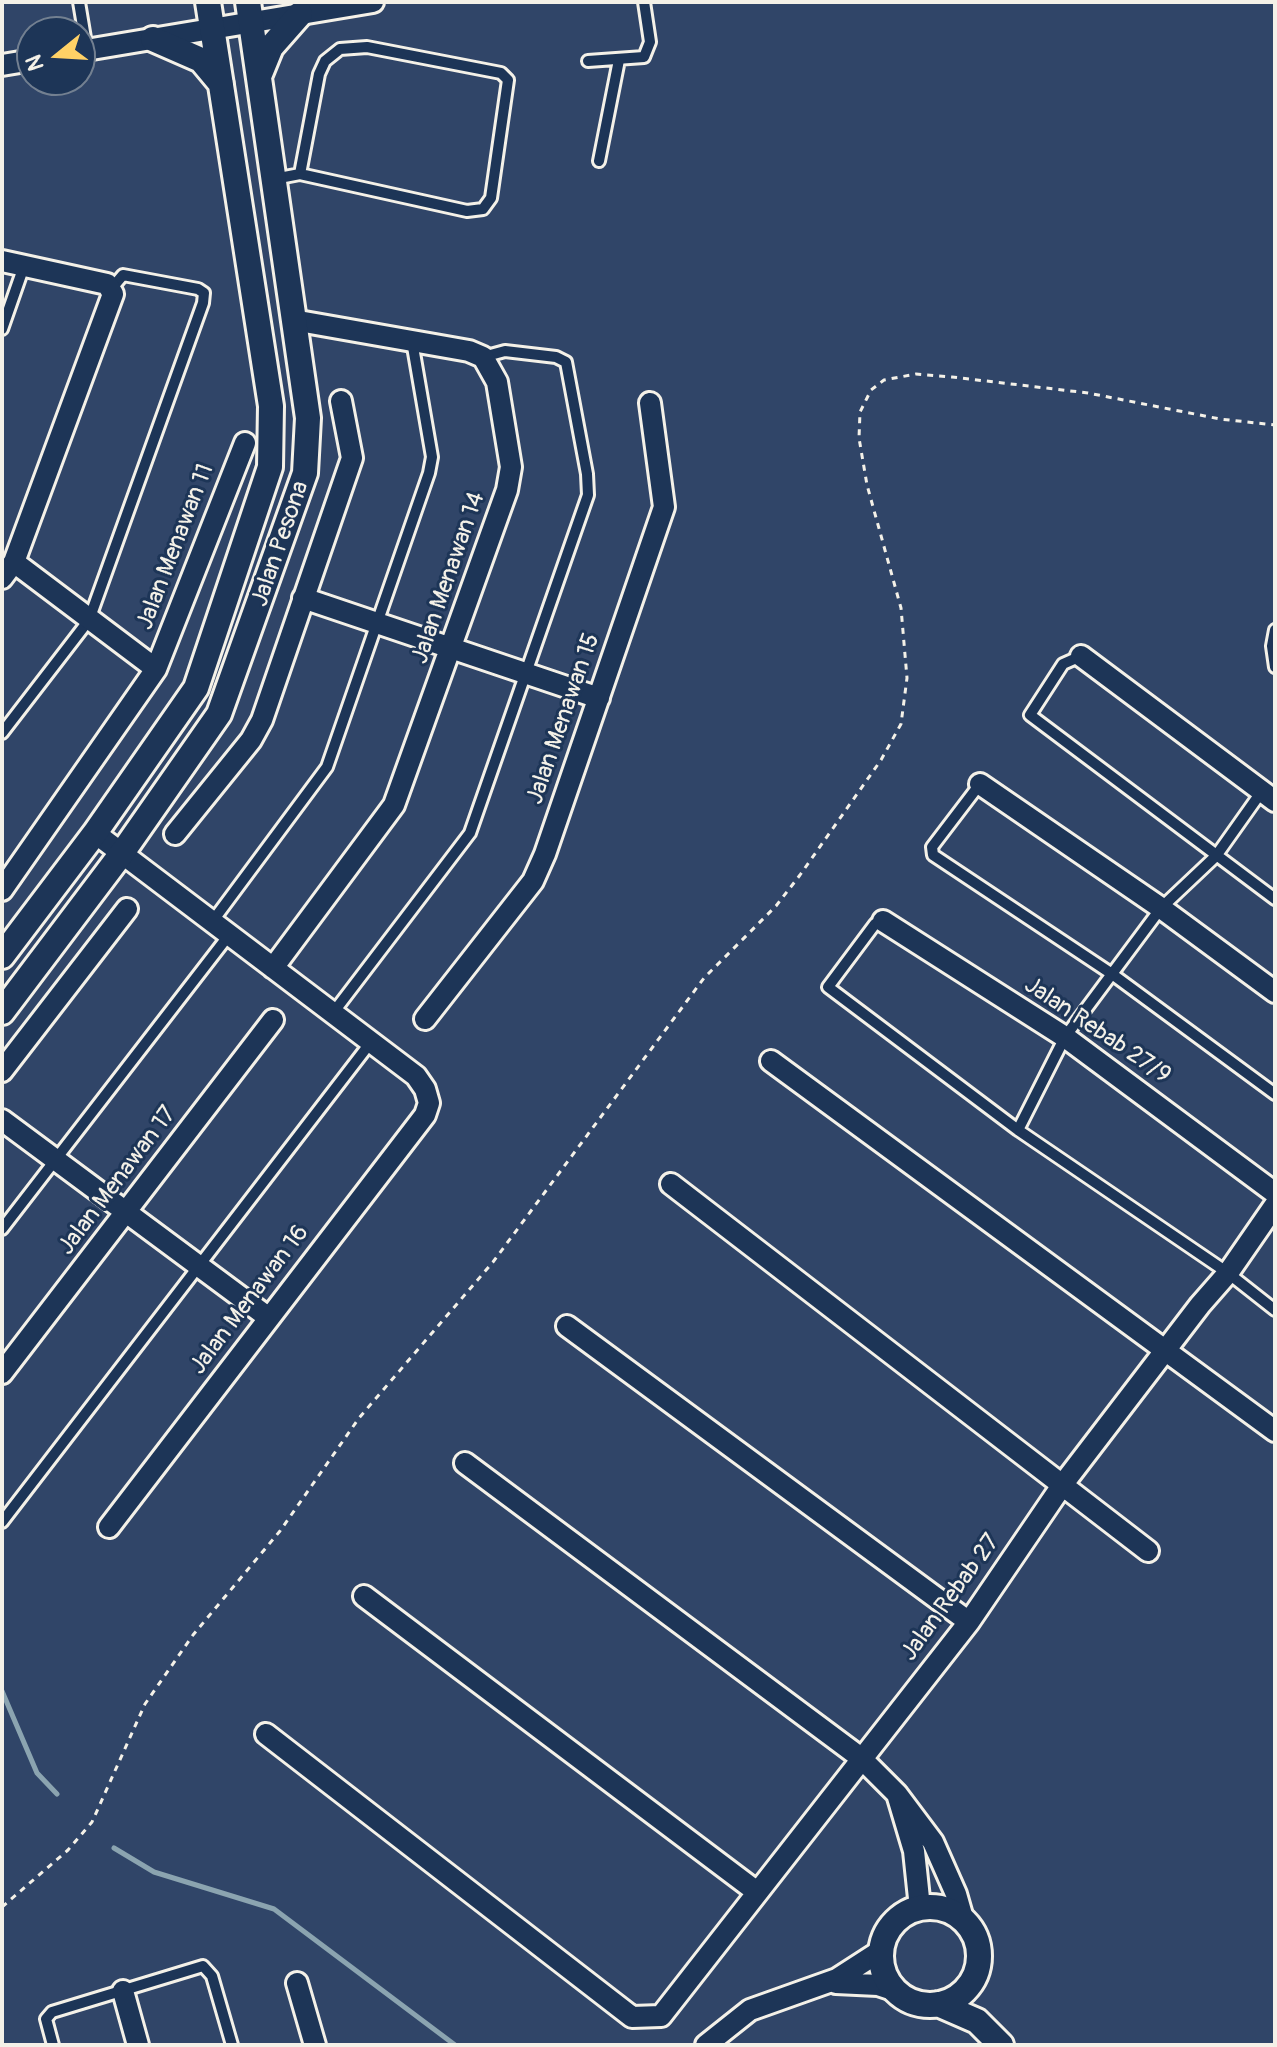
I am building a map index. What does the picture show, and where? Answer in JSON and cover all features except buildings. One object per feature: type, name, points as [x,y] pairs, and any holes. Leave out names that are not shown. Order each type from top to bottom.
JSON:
[{"type":"street","name":"Jalan Pesona","points":[[2,956],[95,833],[181,712],[201,678],[270,467],[271,406],[208,2]]},
{"type":"street","points":[[96,49],[212,29],[250,12],[300,14],[373,2]]},
{"type":"street","name":"Jalan Pesona","points":[[2,1012],[122,853],[226,701],[300,492],[309,448],[308,418],[250,12]]},
{"type":"street","points":[[260,76],[271,47],[300,14]]},
{"type":"street","points":[[153,39],[201,60],[222,86]]},
{"type":"street","points":[[2,261],[112,288],[113,294],[6,564]]},
{"type":"street","points":[[293,320],[469,351],[483,357]]},
{"type":"street","name":"Jalan Menawan 14","points":[[273,968],[388,816],[452,647],[510,478],[497,382],[483,357]]},
{"type":"street","points":[[175,834],[257,730],[352,458],[341,401]]},
{"type":"street","name":"Jalan Menawan 15","points":[[425,1019],[533,881],[664,507],[650,403]]},
{"type":"street","name":"Jalan Menawan 11","points":[[3,886],[156,669],[245,443]]},
{"type":"street","name":"Jalan Menawan 11","points":[[6,564],[156,669]]},
{"type":"street","points":[[303,598],[599,698]]},
{"type":"street","points":[[1081,656],[1268,796]]},
{"type":"street","points":[[980,784],[1161,908],[1275,992]]},
{"type":"street","points":[[95,833],[371,1042]]},
{"type":"street","points":[[2,1071],[127,909]]},
{"type":"street","name":"Jalan Rebab 27/9","points":[[883,921],[1065,1037],[1192,1128],[1275,1193]]},
{"type":"street","name":"Jalan Menawan 17","points":[[2,1373],[273,1020]]},
{"type":"street","name":"Jalan Menawan 16","points":[[109,1527],[425,1115],[429,1103],[425,1089],[416,1076],[371,1042]]},
{"type":"street","points":[[771,1061],[1166,1348],[1275,1431]]},
{"type":"street","points":[[2,1120],[269,1318]]},
{"type":"street","points":[[671,1184],[1148,1551]]},
{"type":"street","name":"Jalan Rebab 27","points":[[266,1734],[632,2017],[661,2016],[969,1622],[1063,1484],[1166,1348],[1228,1273],[1275,1205]]},
{"type":"street","points":[[567,1326],[969,1622]]},
{"type":"street","points":[[465,1463],[861,1758],[897,1794],[933,1842],[956,1894],[964,1922],[978,1948],[973,1978],[980,2003],[1003,2045]]},
{"type":"street","points":[[364,1596],[757,1892]]},
{"type":"street","points":[[897,1794],[914,1851],[920,1908]]},
{"type":"street","points":[[706,2045],[750,2010],[853,1971],[882,1950],[894,1923],[920,1908],[939,1908],[964,1922]]},
{"type":"street","points":[[882,1950],[886,1976],[896,1991]]},
{"type":"street","points":[[938,2004],[955,1998],[973,1978]]},
{"type":"street","points":[[297,1983],[315,2045]]},
{"type":"street","points":[[820,1986],[859,1983],[896,1991],[916,2003],[938,2004],[977,2021],[1003,2045]]},
{"type":"street","points":[[123,1991],[138,2045]]},
{"type":"lane","points":[[588,61],[638,60],[648,51],[644,2]]},
{"type":"lane","points":[[274,179],[300,174],[467,211],[483,209],[491,198],[508,80],[501,73],[358,45],[340,49],[325,61],[319,74],[300,174]]},
{"type":"lane","points":[[599,161],[619,60]]},
{"type":"lane","points":[[2,329],[24,266]]},
{"type":"lane","points":[[2,733],[89,620],[204,293],[198,289],[123,275],[112,288]]},
{"type":"lane","points":[[212,922],[327,767],[432,465],[412,341]]},
{"type":"lane","points":[[333,1013],[466,840],[589,485],[566,362],[556,357],[505,351],[483,357]]},
{"type":"lane","points":[[1275,630],[1272,646],[1275,667]]},
{"type":"lane","points":[[1081,656],[1063,664],[1030,715],[1275,899]]},
{"type":"lane","points":[[980,784],[932,847],[933,855],[1112,974],[1275,1094]]},
{"type":"lane","points":[[1018,1130],[1065,1037],[1161,908],[1216,856],[1268,796]]},
{"type":"lane","points":[[883,921],[875,924],[828,987],[1018,1130],[1228,1273],[1275,1310]]},
{"type":"lane","points":[[2,1229],[229,935]]},
{"type":"lane","points":[[2,1522],[371,1042]]},
{"type":"lane","points":[[53,2045],[46,2019],[52,2012],[203,1966],[212,1976],[232,2045]]},
{"type":"path","points":[[2,1907],[68,1850],[92,1822],[145,1704],[193,1635],[280,1531],[359,1418],[493,1262],[704,978],[776,906],[888,748],[901,724],[907,678],[901,608],[867,485],[859,438],[860,412],[871,390],[884,380],[916,374],[952,377],[1088,393],[1275,425]]},
{"type":"waterway","points":[[2,1691],[37,1773],[57,1794]]},
{"type":"waterway","points":[[114,1848],[154,1872],[274,1909],[455,2045]]}]
